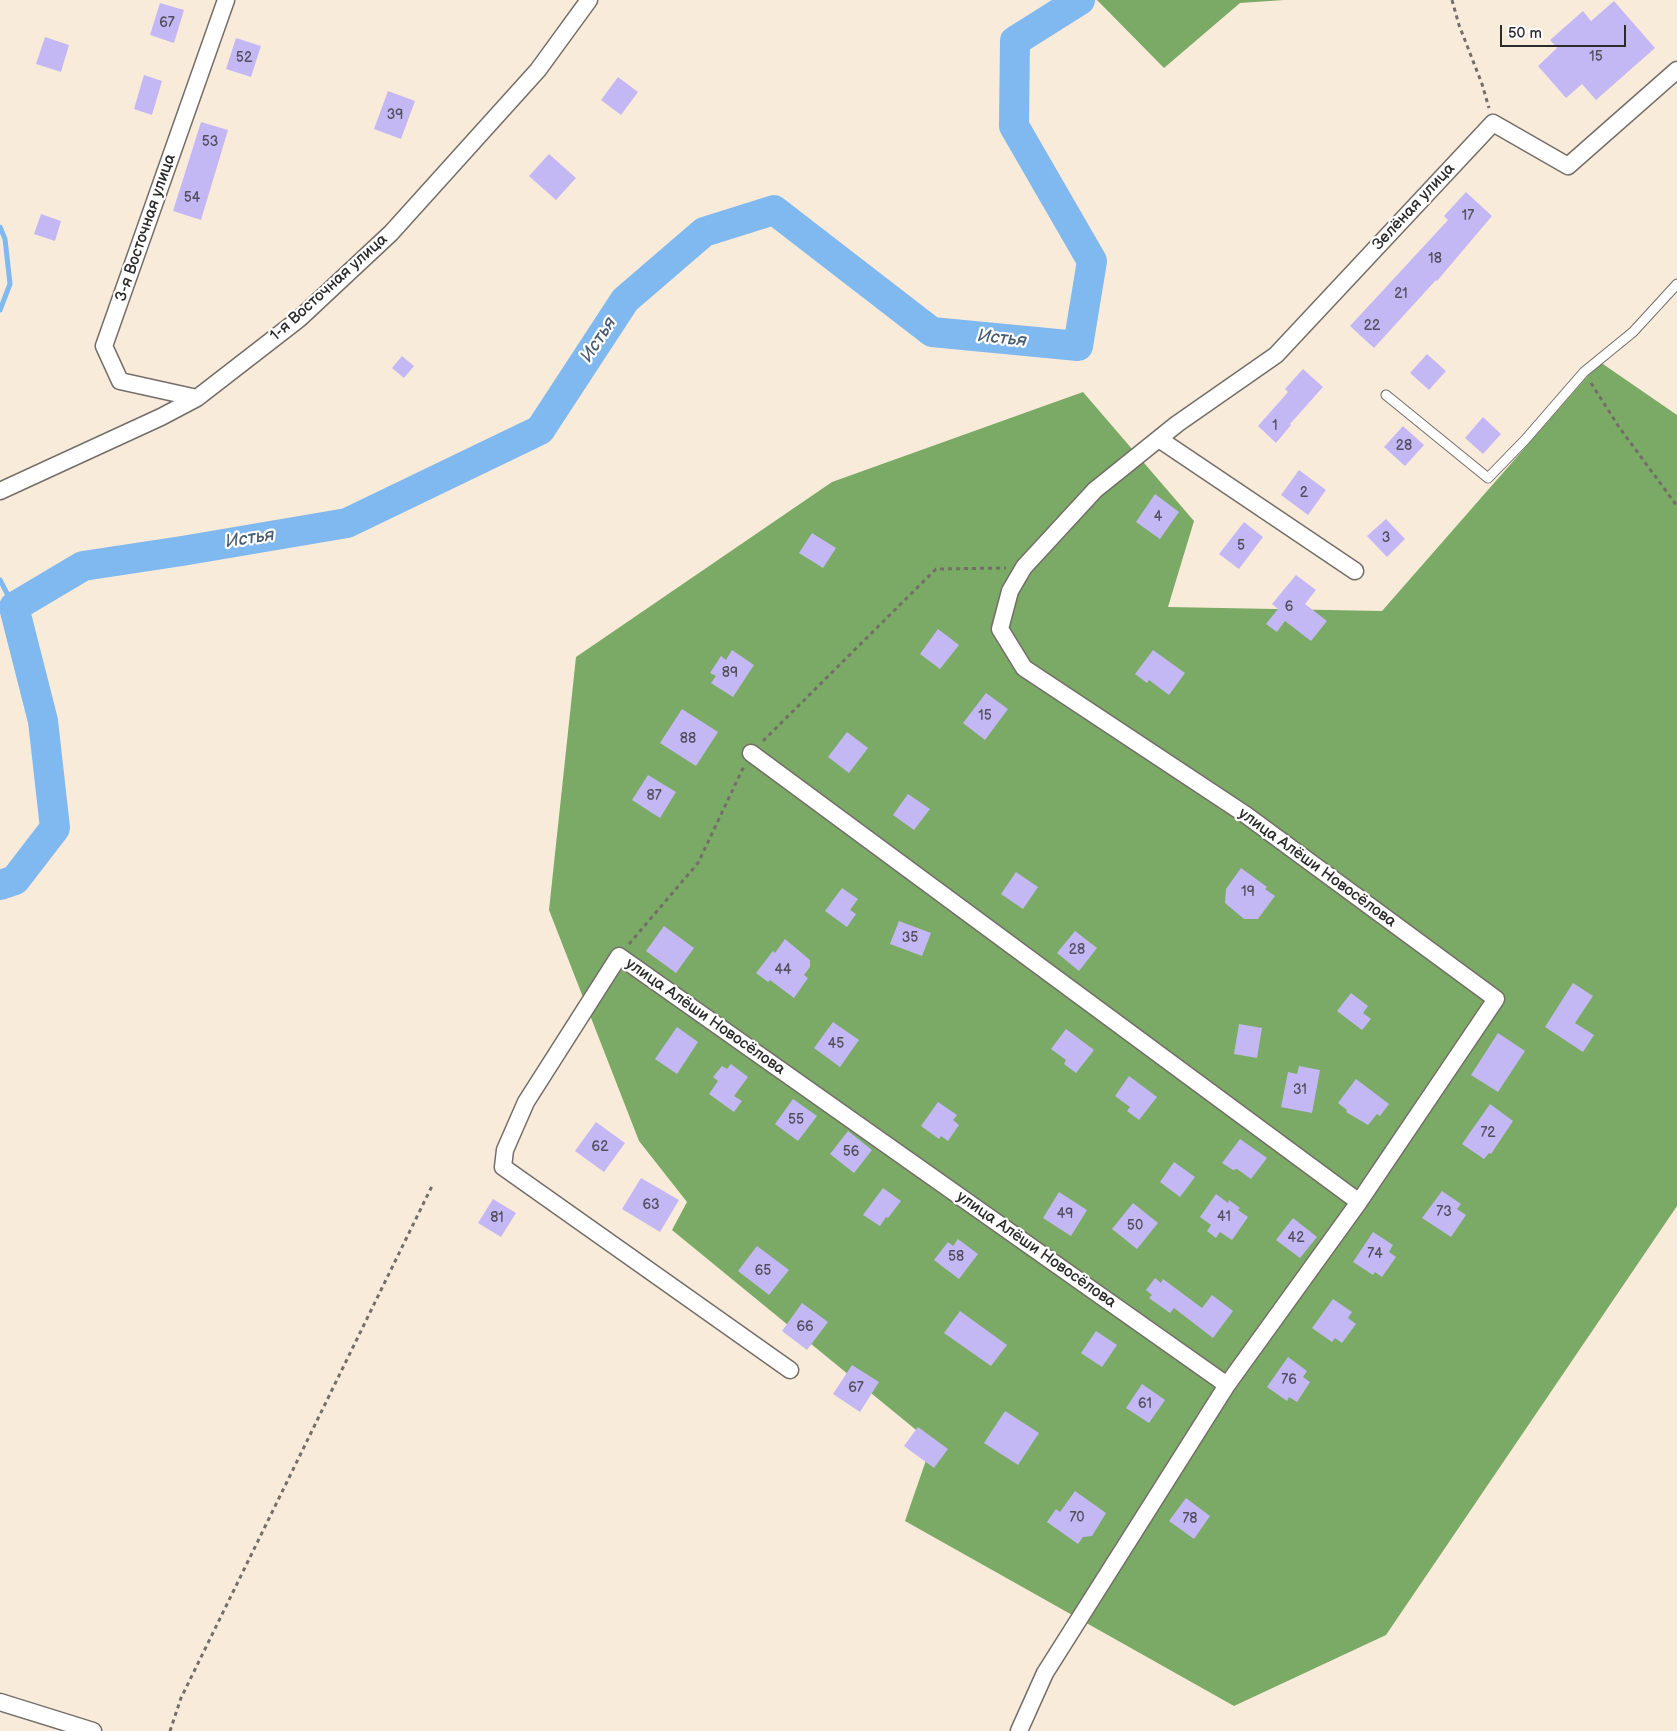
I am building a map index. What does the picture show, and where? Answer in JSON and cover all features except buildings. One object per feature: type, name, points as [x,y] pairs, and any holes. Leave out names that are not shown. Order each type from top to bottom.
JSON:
[{"type":"street","name":"3-я Восточная улица","points":[[197,398],[120,381],[104,346],[226,0]]},
{"type":"street","name":"1-я Восточная улица","points":[[0,491],[161,417],[197,398],[299,319],[391,233],[538,70],[589,0]]},
{"type":"street","points":[[1493,123],[1568,166],[1677,70]]},
{"type":"street","name":"Зелёная улица","points":[[1024,567],[1095,490],[1177,424],[1276,355],[1493,123]]},
{"type":"street","points":[[1159,439],[1355,571]]},
{"type":"street","name":"улица Алёши Новосёлова","points":[[1019,1731],[1045,1673],[1227,1385],[1359,1202],[1496,999],[1246,815],[1024,668],[1000,628],[1010,592],[1024,567]]},
{"type":"street","points":[[751,753],[1359,1202]]},
{"type":"street","name":"улица Алёши Новосёлова","points":[[790,1370],[503,1167],[504,1150],[526,1102],[619,956],[1227,1385]]},
{"type":"street","points":[[0,1702],[93,1731]]},
{"type":"lane","points":[[1386,394],[1488,478],[1525,440],[1584,372],[1633,332],[1677,284]]},
{"type":"path","points":[[1452,0],[1459,25],[1482,84],[1493,123]]},
{"type":"path","points":[[1584,372],[1619,427],[1677,506]]},
{"type":"path","points":[[619,956],[698,862],[751,753],[936,569],[1024,567]]},
{"type":"path","points":[[170,1731],[181,1698],[432,1186]]},
{"type":"green space","points":[[1097,0],[1284,0],[1240,3],[1164,68]]},
{"type":"green space","points":[[1600,362],[1677,415],[1677,1206],[1386,1635],[1234,1706],[905,1521],[932,1443],[672,1230],[687,1202],[639,1141],[549,910],[576,657],[832,482],[1083,392],[1194,521],[1168,607],[1382,611]]},
{"type":"waterway","name":"Истья","points":[[0,885],[15,880],[55,828],[43,721],[14,607],[83,566],[347,523],[540,430],[625,300],[704,232],[774,210],[932,332],[1078,346],[1092,261],[1014,126],[1015,41],[1080,0]]},
{"type":"waterway","points":[[0,227],[5,239],[10,284],[0,310]]},
{"type":"waterway","points":[[0,580],[14,607]]}]
